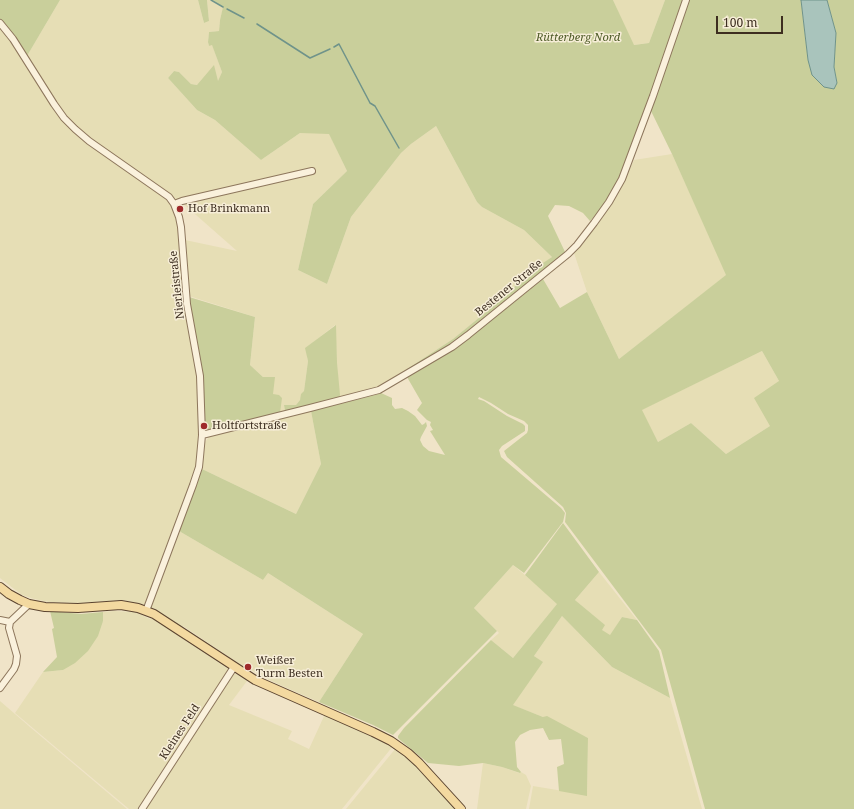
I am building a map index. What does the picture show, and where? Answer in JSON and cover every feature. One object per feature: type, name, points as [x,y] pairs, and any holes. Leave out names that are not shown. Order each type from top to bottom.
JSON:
[{"type":"main road","points":[[0,587],[9,594],[29,604],[45,607],[78,608],[121,605],[146,611],[167,622],[255,680],[391,741],[420,763],[461,809]]},
{"type":"street","name":"Bestener Straße","points":[[202,435],[379,390],[452,347],[568,254],[594,223],[609,202],[622,179],[648,110],[686,0]]},
{"type":"street","name":"Nierleistraße","points":[[0,23],[13,39],[64,118],[89,140],[162,191],[169,197],[177,210],[181,227],[187,304],[200,376],[202,435],[199,467],[146,611]]},
{"type":"street","points":[[174,204],[312,172]]},
{"type":"street","points":[[0,688],[16,664],[17,656],[9,628],[10,622],[29,604]]},
{"type":"street","points":[[0,620],[10,622]]},
{"type":"street","name":"Kleines Feld","points":[[142,809],[234,667]]},
{"type":"shaded area","points":[[60,0],[198,0],[204,23],[209,21],[207,0],[210,0],[223,8],[219,31],[209,32],[208,42],[209,46],[212,44],[222,72],[218,82],[197,85],[191,84],[179,72],[174,71],[168,78],[197,110],[215,120],[261,160],[300,133],[329,133],[347,171],[313,204],[298,270],[327,284],[351,217],[401,153],[436,126],[477,202],[482,207],[524,230],[552,257],[517,284],[508,294],[453,339],[378,388],[339,398],[335,325],[306,348],[308,361],[304,391],[296,405],[284,405],[285,411],[280,413],[273,394],[263,377],[250,365],[255,317],[189,296],[185,240],[237,251],[179,200],[174,199],[77,128],[65,116],[27,56]]},
{"type":"shaded area","points":[[613,0],[665,0],[649,43],[633,45]]},
{"type":"shaded area","points":[[0,27],[23,58],[62,119],[168,199],[177,214],[198,375],[200,435],[199,457],[179,531],[263,580],[268,573],[363,634],[319,702],[263,677],[251,670],[252,667],[247,663],[244,667],[183,626],[180,637],[230,670],[140,809],[129,809],[15,713],[43,672],[63,670],[103,621],[103,612],[135,612],[150,619],[155,609],[142,604],[123,600],[80,603],[49,602],[34,599],[22,595],[0,578]]},
{"type":"shaded area","points":[[672,154],[727,275],[619,359],[587,292],[574,253],[582,245],[618,193],[634,160]]},
{"type":"shaded area","points":[[762,351],[779,381],[770,426],[726,454],[691,423],[658,442],[641,410]]},
{"type":"shaded area","points":[[311,411],[321,464],[296,514],[202,469],[205,442],[209,437]]},
{"type":"shaded area","points":[[513,565],[558,603],[513,658],[491,640],[499,633],[474,608]]},
{"type":"shaded area","points":[[599,572],[637,620],[622,617],[610,636],[601,630],[604,625],[575,600]]},
{"type":"shaded area","points":[[562,616],[612,667],[670,698],[702,809],[529,809],[533,786],[587,795],[588,738],[543,717],[512,705],[542,662],[534,656]]},
{"type":"shaded area","points":[[233,672],[247,681],[229,705],[292,731],[288,739],[309,749],[325,714],[393,746],[342,809],[144,809]]},
{"type":"shaded area","points":[[0,701],[30,727],[127,809],[0,809]]},
{"type":"shaded area","points":[[396,748],[416,765],[457,809],[346,809]]},
{"type":"shaded area","points":[[483,763],[502,767],[519,773],[521,772],[526,775],[531,786],[526,809],[477,809]]},
{"type":"green space","points":[[0,0],[60,0],[27,56],[0,19]]},
{"type":"green space","points":[[198,0],[207,0],[209,21],[204,23]]},
{"type":"green space","name":"Rütterberg Nord","points":[[211,0],[613,0],[634,45],[649,43],[665,0],[683,0],[626,168],[608,201],[590,221],[583,213],[569,206],[555,205],[548,216],[566,254],[453,344],[378,388],[453,339],[508,294],[525,275],[552,257],[524,230],[482,207],[477,202],[436,126],[401,153],[351,217],[327,284],[298,270],[313,204],[347,171],[329,134],[300,133],[261,160],[215,120],[197,110],[168,78],[174,71],[179,72],[191,84],[197,85],[214,65],[218,81],[222,72],[212,45],[209,46],[208,42],[209,32],[219,31],[223,7]]},
{"type":"green space","points":[[689,0],[801,0],[808,60],[837,83],[834,67],[836,33],[827,0],[854,0],[854,809],[705,809],[661,650],[565,522],[566,513],[563,507],[507,457],[504,451],[527,433],[528,425],[524,421],[508,414],[479,397],[478,399],[484,401],[525,426],[525,431],[502,446],[499,450],[501,457],[561,508],[565,513],[563,522],[524,573],[513,565],[474,608],[497,631],[393,735],[319,702],[363,634],[268,573],[263,580],[179,531],[202,469],[296,514],[321,464],[311,411],[381,393],[392,398],[392,405],[395,409],[402,408],[408,411],[415,416],[422,425],[426,422],[427,426],[420,440],[423,446],[429,451],[445,455],[430,431],[433,430],[430,425],[431,422],[417,410],[422,403],[407,377],[467,340],[543,279],[560,308],[587,292],[619,359],[726,275],[672,154],[651,111]],"holes":[[[762,351],[779,381],[754,398],[770,426],[726,454],[691,423],[658,442],[642,410]]]},
{"type":"green space","points":[[189,297],[255,317],[250,365],[263,377],[275,377],[273,394],[279,395],[282,398],[280,413],[207,430],[205,429]]},
{"type":"green space","points":[[336,325],[339,398],[285,411],[284,405],[296,405],[304,391],[308,361],[305,348]]},
{"type":"green space","points":[[563,523],[599,572],[575,600],[605,625],[602,630],[610,635],[622,617],[637,620],[659,651],[670,698],[612,667],[562,616],[534,656],[543,662],[513,705],[543,717],[547,716],[588,738],[587,796],[559,791],[557,767],[564,764],[561,739],[549,740],[543,728],[530,730],[520,735],[515,742],[517,767],[521,772],[520,773],[483,763],[459,766],[428,763],[400,740],[398,736],[404,728],[491,640],[513,658],[557,604],[525,575]]},
{"type":"green space","points":[[50,611],[81,614],[103,612],[103,621],[98,636],[88,651],[75,663],[63,670],[43,672],[57,657],[52,629],[54,628]]},
{"type":"water","points":[[801,0],[827,0],[836,33],[834,67],[837,83],[834,89],[824,87],[812,75],[808,60]]},
{"type":"waterway","points":[[211,0],[223,7]]},
{"type":"waterway","points":[[227,9],[244,18]]},
{"type":"waterway","points":[[257,24],[310,58],[330,49]]},
{"type":"waterway","points":[[334,47],[339,44],[370,103],[375,106],[399,148]]},
{"type":"place","name":"Hof Brinkmann","points":[[180,209]]},
{"type":"place","name":"Holtfortstraße","points":[[204,426]]},
{"type":"place","name":"Weißer Turm Besten","points":[[248,667]]}]
